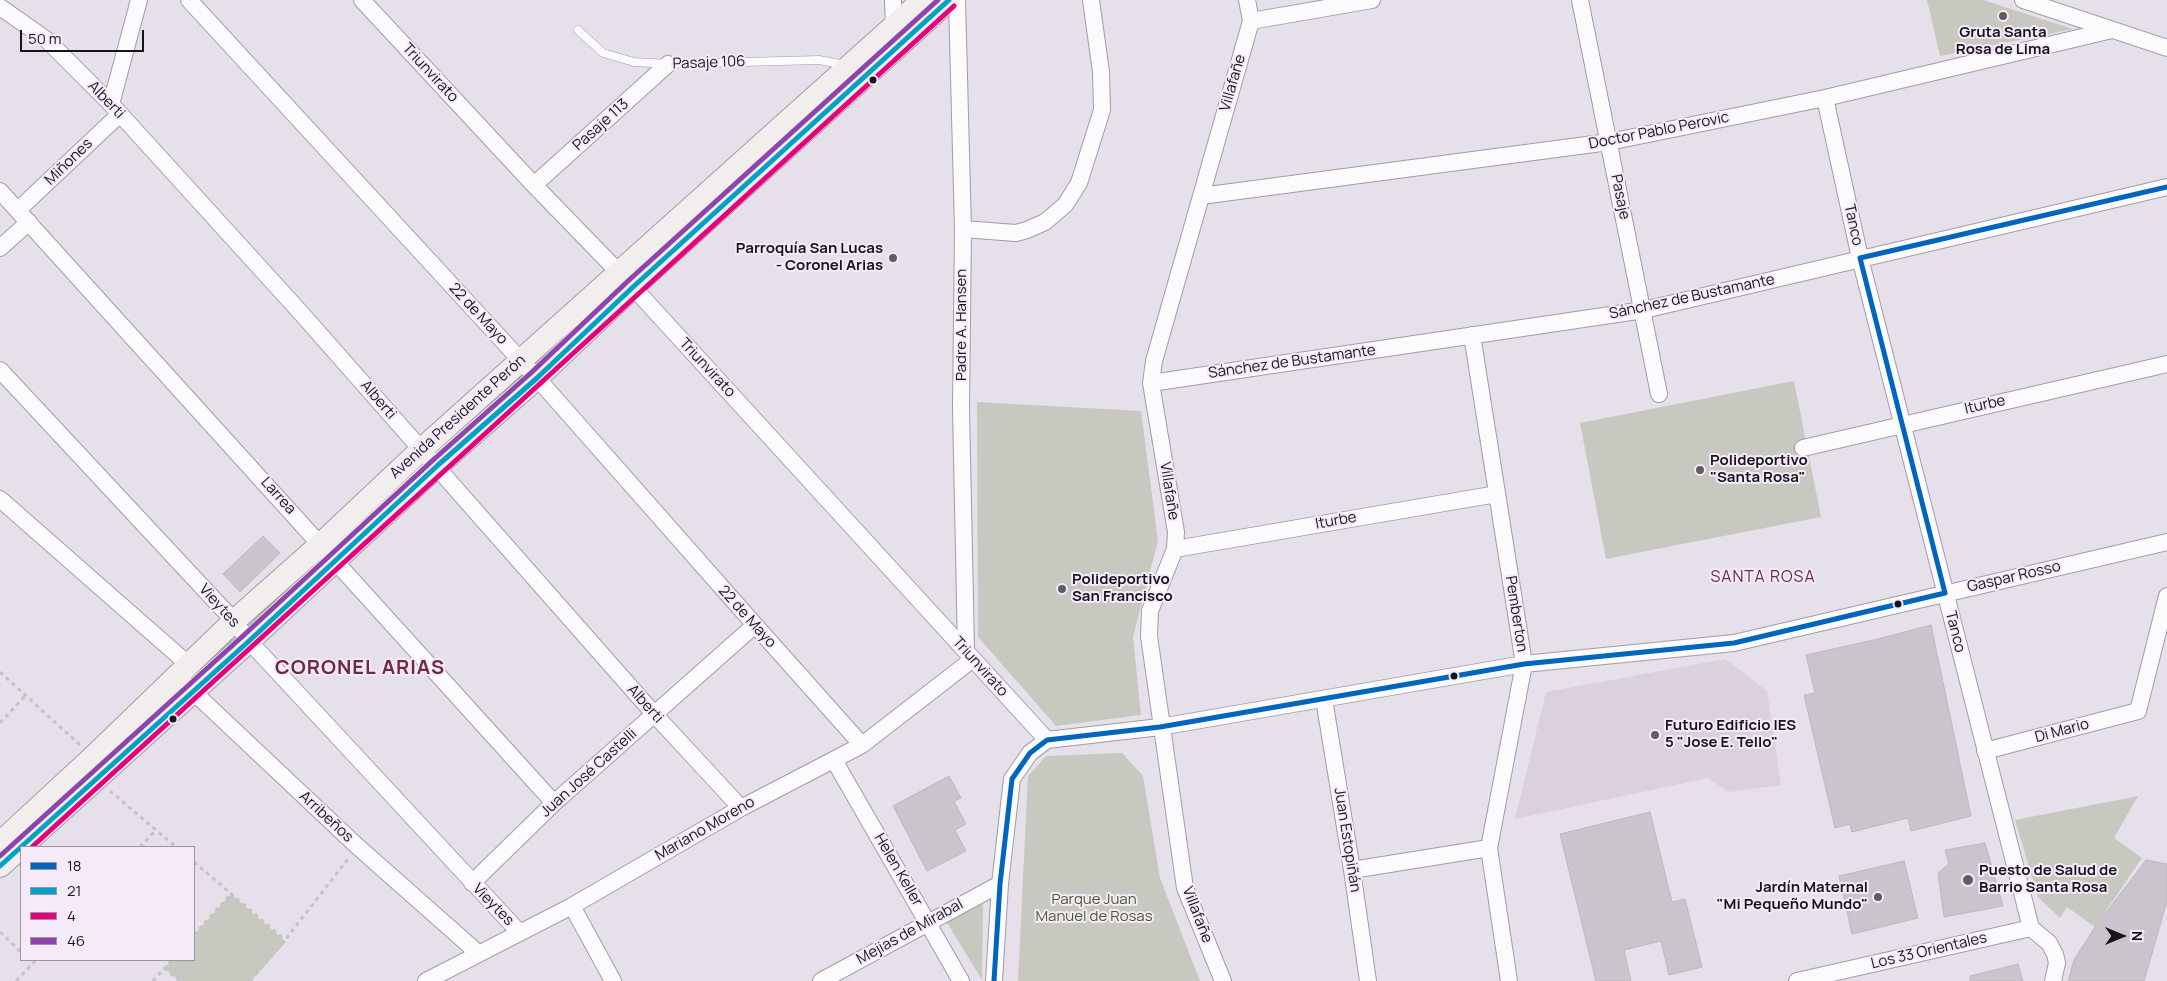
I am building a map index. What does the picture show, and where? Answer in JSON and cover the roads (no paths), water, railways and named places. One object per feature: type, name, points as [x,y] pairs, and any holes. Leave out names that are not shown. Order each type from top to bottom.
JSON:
[{"type":"main road","name":"Avenida Presidente Perón","points":[[22,846],[96,779],[187,678],[234,621],[328,553],[437,466],[537,378],[626,279],[850,66],[923,0]]},
{"type":"main road","name":"Avenida Presidente Perón","points":[[0,843],[94,757],[187,678],[249,641],[422,449],[520,360],[626,279],[949,0]]},
{"type":"main road","name":"Avenida Presidente Perón","points":[[0,866],[20,848]]},
{"type":"street","points":[[115,109],[139,0]]},
{"type":"street","name":"22 de Mayo","points":[[189,0],[537,378],[862,745]]},
{"type":"street","name":"Triunvirato","points":[[362,0],[534,185],[626,279],[1047,740]]},
{"type":"street","points":[[893,0],[894,27]]},
{"type":"street","name":"Padre A. Hansen","points":[[956,0],[963,229],[961,408],[969,655]]},
{"type":"street","points":[[963,229],[1016,233],[1027,230],[1045,222],[1065,205],[1079,183],[1102,110],[1101,72],[1091,0]]},
{"type":"street","name":"Villafañe","points":[[1223,981],[1185,888],[1148,636],[1150,611],[1175,549],[1176,532],[1151,383],[1154,361],[1251,21],[1247,0]]},
{"type":"street","points":[[1251,21],[1372,0]]},
{"type":"street","name":"Pasaje","points":[[1580,0],[1660,394]]},
{"type":"street","points":[[2023,0],[2167,48]]},
{"type":"street","name":"Alberti","points":[[0,7],[47,40],[115,109],[422,449],[655,715],[741,808]]},
{"type":"street","name":"Doctor Pablo Perovic","points":[[1201,196],[1609,142],[1825,98],[2112,30]]},
{"type":"street","name":"Pasaje 113","points":[[534,185],[668,64]]},
{"type":"street","name":"Tanco","points":[[1825,98],[1860,258],[2031,928]]},
{"type":"street","name":"Miñones","points":[[0,248],[24,216],[115,109]]},
{"type":"street","name":"Sánchez de Bustamante","points":[[1151,383],[1644,310],[2167,187]]},
{"type":"street","name":"Larrea","points":[[0,191],[554,803]]},
{"type":"street","name":"Pemberton","points":[[1472,335],[1524,664],[1489,848],[1508,981]]},
{"type":"street","name":"Iturbe","points":[[1803,448],[2167,364]]},
{"type":"street","name":"Vieytes","points":[[0,370],[234,621],[249,641],[519,932]]},
{"type":"street","name":"Iturbe","points":[[1175,549],[1497,494]]},
{"type":"street","name":"Arribeños","points":[[0,498],[358,846],[478,953]]},
{"type":"street","name":"Gaspar Rosso","points":[[1047,740],[1160,727],[1524,664],[1734,643],[2167,542]]},
{"type":"street","name":"Di Mario","points":[[1985,751],[2138,711],[2167,596]]},
{"type":"street","name":"Juan José Castelli","points":[[472,883],[554,803],[754,625]]},
{"type":"street","name":"Mariano Moreno","points":[[426,981],[572,906],[741,808],[862,745],[969,655]]},
{"type":"street","name":"Juan Estopiñán","points":[[1324,700],[1368,981]]},
{"type":"street","points":[[994,981],[1000,884],[1012,779],[1030,753],[1047,740]]},
{"type":"street","name":"Helen Keller","points":[[834,760],[961,981]]},
{"type":"street","points":[[1352,870],[1489,848]]},
{"type":"street","name":"Mejias de Mirabal","points":[[821,981],[928,921],[1000,884]]},
{"type":"street","points":[[572,906],[613,981]]},
{"type":"street","points":[[2031,928],[2041,934],[2053,947],[2056,963],[2053,981]]},
{"type":"street","name":"Los 33 Orientales","points":[[1797,981],[2031,928]]},
{"type":"lane","name":"Pasaje 106","points":[[578,30],[603,52],[634,62],[668,64],[819,60],[850,66]]},
{"type":"place","name":"Gruta Santa Rosa de Lima","points":[[2003,16]]},
{"type":"place","name":"Parroquía San Lucas - Coronel Arias","points":[[893,258]]},
{"type":"place","name":"Polideportivo \"Santa Rosa\"","points":[[1700,470]]},
{"type":"place","name":"Polideportivo San Francisco","points":[[1062,589]]},
{"type":"place","name":"Futuro Edificio IES 5 \"Jose E. Tello\"","points":[[1655,735]]},
{"type":"place","name":"Puesto de Salud de Barrio Santa Rosa","points":[[1968,880]]},
{"type":"place","name":"Jardín Maternal \"Mi Pequeño Mundo\"","points":[[1878,897]]},
{"type":"district","name":"SANTA ROSA","points":[[1763,578]]},
{"type":"district","name":"CORONEL ARIAS","points":[[360,668]]},
{"type":"park label","name":"Parque Juan Manuel de Rosas","points":[[1094,908]]}]
